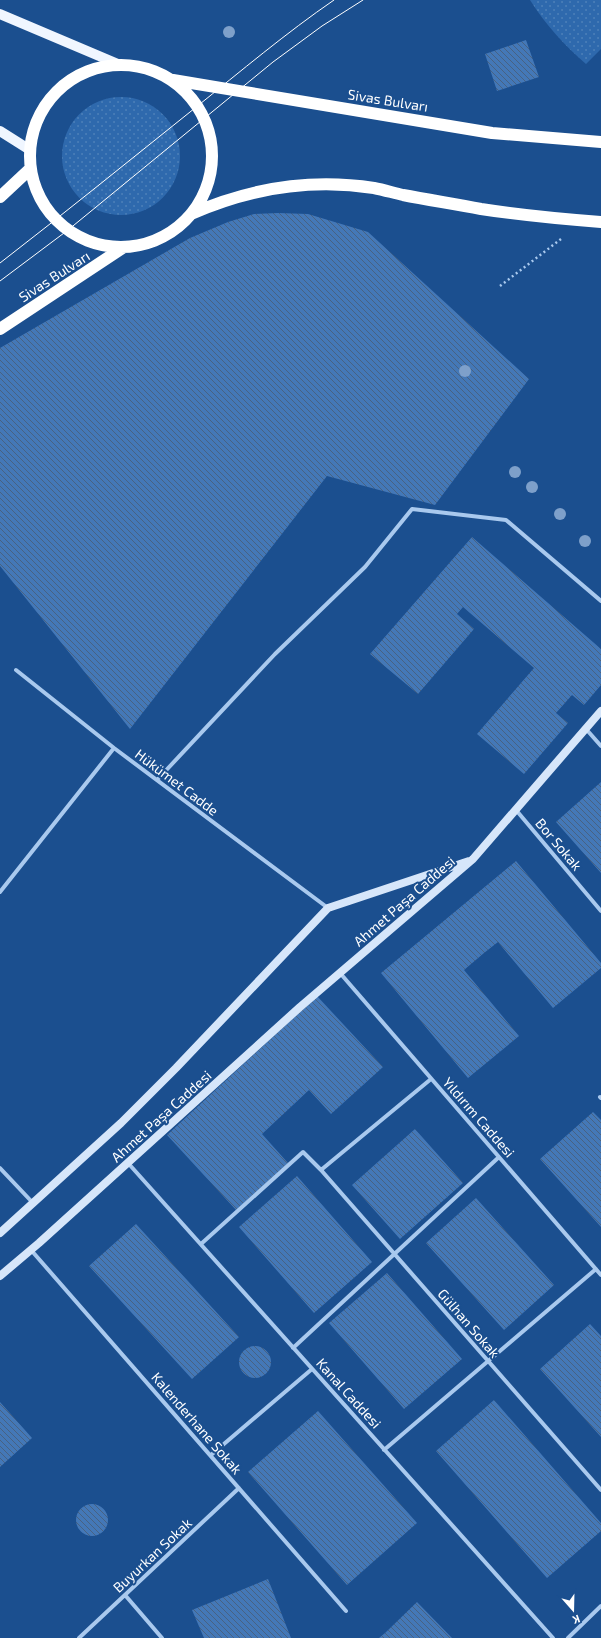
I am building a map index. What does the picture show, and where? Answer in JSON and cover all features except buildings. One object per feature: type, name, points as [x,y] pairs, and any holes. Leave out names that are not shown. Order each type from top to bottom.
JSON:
[{"type":"highway","points":[[118,64],[137,66],[155,71],[172,80],[186,92],[197,106],[207,124],[212,143],[212,162],[209,180],[202,198],[191,214],[177,228],[161,238],[143,244],[124,247],[105,246],[70,232],[55,220],[41,199],[35,188],[30,169],[30,150],[33,131],[40,114],[51,97],[64,84],[80,74],[118,64]]},
{"type":"highway","name":"Sivas Bulvarı","points":[[172,80],[492,132],[601,142]]},
{"type":"highway","points":[[0,197],[30,169]]},
{"type":"highway","points":[[191,214],[241,195],[294,186],[321,184],[375,188],[483,209],[565,220],[601,222]]},
{"type":"highway","name":"Sivas Bulvarı","points":[[0,329],[124,247]]},
{"type":"main road","points":[[0,14],[118,64]]},
{"type":"main road","points":[[0,131],[30,150]]},
{"type":"street","points":[[157,780],[275,654],[365,567],[412,509],[506,520],[601,601]]},
{"type":"street","name":"Hükümet Cadde","points":[[16,670],[114,748],[328,908]]},
{"type":"street","points":[[473,860],[601,711]]},
{"type":"street","points":[[585,729],[601,746]]},
{"type":"street","points":[[0,892],[114,748]]},
{"type":"street","name":"Bor Sokak","points":[[516,810],[601,911]]},
{"type":"street","name":"Ahmet Paşa Caddesi","points":[[0,1232],[120,1123],[176,1068],[328,908],[473,860]]},
{"type":"street","name":"Ahmet Paşa Caddesi","points":[[0,1276],[31,1250],[300,1007],[473,860]]},
{"type":"street","name":"Yıldırım Caddesi","points":[[340,974],[601,1275]]},
{"type":"street","points":[[321,1170],[431,1079]]},
{"type":"street","name":"Gülhan Sokak","points":[[201,1244],[302,1152],[321,1170],[601,1490]]},
{"type":"street","points":[[293,1348],[499,1157]]},
{"type":"street","name":"Kanal Caddesi","points":[[128,1163],[553,1638]]},
{"type":"street","points":[[0,1168],[33,1203]]},
{"type":"street","name":"Kalenderhane Sokak","points":[[31,1250],[346,1611]]},
{"type":"street","points":[[384,1450],[596,1269]]},
{"type":"street","points":[[211,1455],[312,1368]]},
{"type":"street","name":"Buyurkan Sokak","points":[[79,1638],[240,1488]]},
{"type":"street","points":[[125,1595],[162,1638]]},
{"type":"street","points":[[568,1638],[601,1606]]},
{"type":"path","points":[[500,286],[561,239]]},
{"type":"shaded area","points":[[530,0],[601,0],[601,49],[586,64],[570,50],[542,18]]},
{"type":"shaded area","points":[[121,97],[132,98],[144,102],[163,114],[175,133],[179,145],[179,167],[175,179],[163,198],[144,210],[132,214],[121,215],[110,214],[98,210],[79,198],[67,179],[63,167],[62,156],[63,145],[67,133],[79,114],[98,102],[110,98]]},
{"type":"tram line","points":[[0,263],[264,52],[334,0]]},
{"type":"tram line","points":[[0,281],[68,230],[273,62],[322,26],[363,0]]}]
